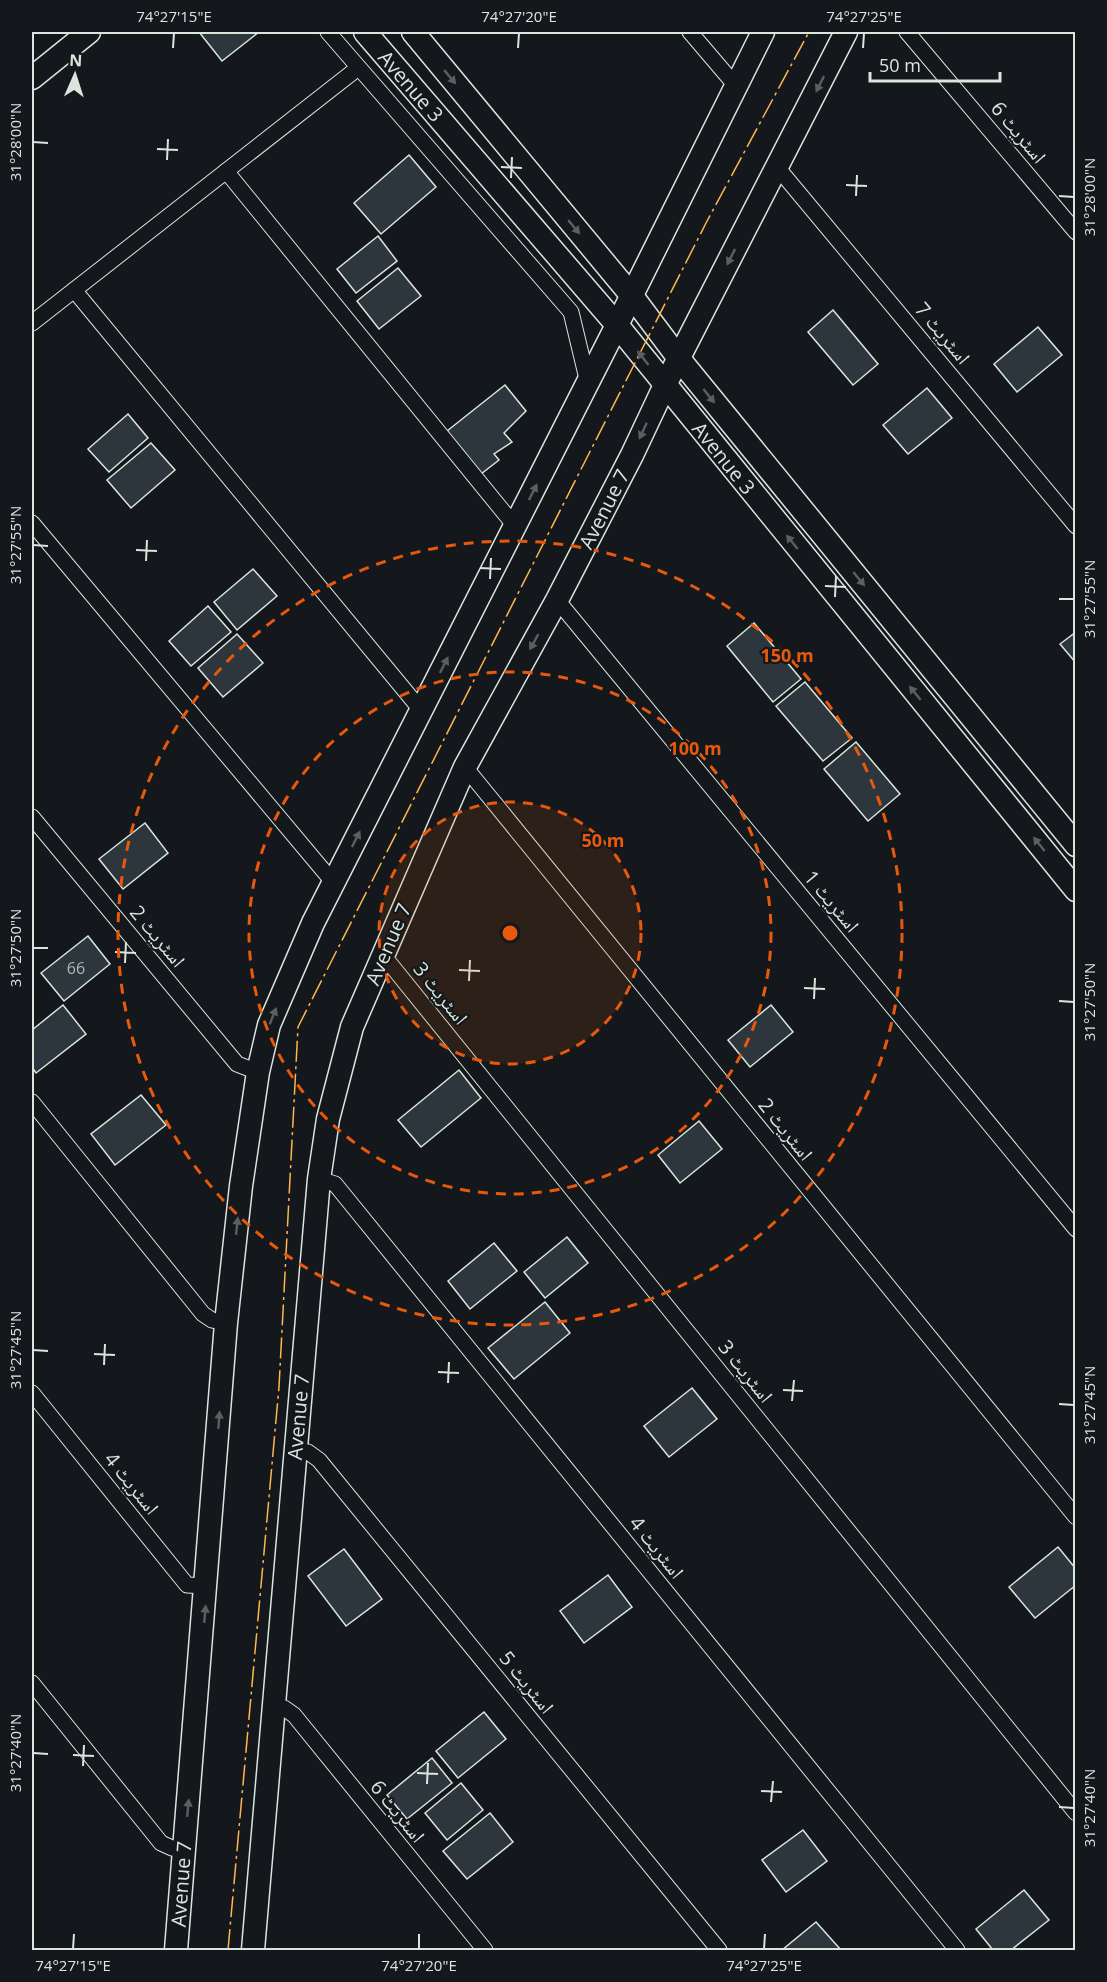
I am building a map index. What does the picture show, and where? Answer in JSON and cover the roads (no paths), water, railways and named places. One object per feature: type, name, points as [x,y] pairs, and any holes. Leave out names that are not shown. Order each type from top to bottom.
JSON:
[{"type":"main road","points":[[32,78],[89,32]]},
{"type":"main road","name":"Avenue 3","points":[[365,32],[617,326],[1076,890]]},
{"type":"main road","name":"Avenue 3","points":[[413,32],[632,296],[680,360],[1076,845]]},
{"type":"main road","name":"Avenue 7","points":[[176,1950],[207,1586],[226,1323],[241,1186],[258,1072],[269,1025],[300,951],[333,882],[617,326],[763,32]]},
{"type":"main road","name":"Avenue 7","points":[[253,1950],[319,1179],[339,1069],[352,1027],[465,767],[557,600],[846,32]]},
{"type":"street","points":[[328,32],[570,312],[588,383]]},
{"type":"street","points":[[690,32],[736,86]]},
{"type":"street","name":"اسٹریٹ 6","points":[[907,32],[1076,232]]},
{"type":"street","points":[[32,323],[358,68]]},
{"type":"street","name":"اسٹریٹ 7","points":[[777,166],[1076,526]]},
{"type":"street","points":[[226,171],[515,526]]},
{"type":"street","points":[[539,276],[560,259]]},
{"type":"street","points":[[74,290],[421,710]]},
{"type":"street","points":[[32,523],[333,882]]},
{"type":"street","name":"اسٹریٹ 1","points":[[557,600],[1076,1229]]},
{"type":"street","name":"اسٹریٹ 2","points":[[465,767],[1076,1517]]},
{"type":"street","name":"اسٹریٹ 2","points":[[32,817],[237,1064],[258,1072]]},
{"type":"street","name":"اسٹریٹ 3","points":[[383,955],[1076,1813]]},
{"type":"street","points":[[32,1102],[203,1314],[212,1320],[226,1323]]},
{"type":"street","name":"اسٹریٹ 4","points":[[319,1179],[335,1184],[957,1950]]},
{"type":"street","name":"اسٹریٹ 4","points":[[32,1392],[187,1585],[207,1586]]},
{"type":"street","name":"اسٹریٹ 5","points":[[295,1452],[308,1452],[319,1460],[719,1950]]},
{"type":"street","points":[[32,1683],[161,1843],[172,1848],[184,1849]]},
{"type":"street","name":"اسٹریٹ 6","points":[[273,1707],[284,1708],[294,1715],[485,1950]]}]
